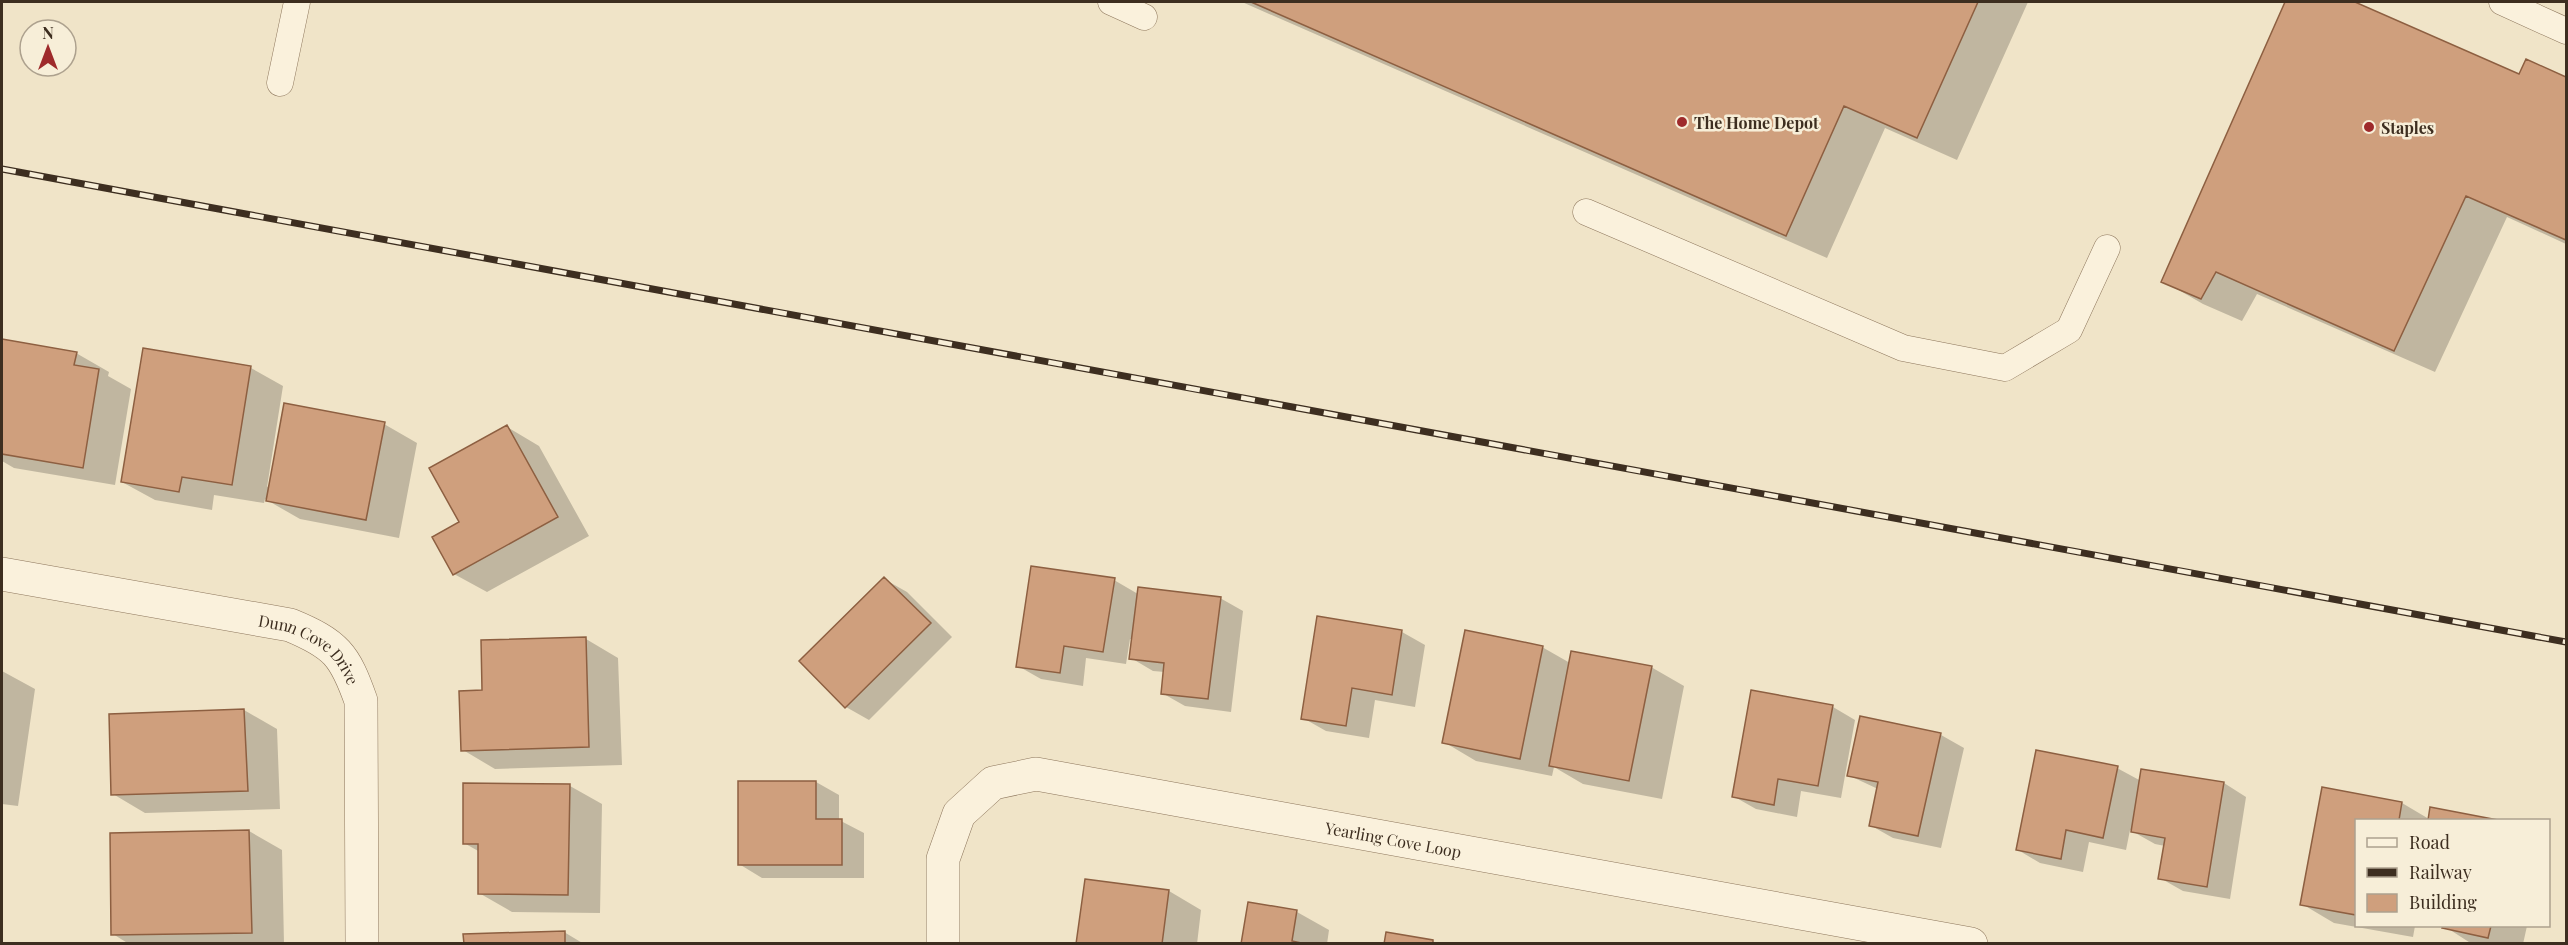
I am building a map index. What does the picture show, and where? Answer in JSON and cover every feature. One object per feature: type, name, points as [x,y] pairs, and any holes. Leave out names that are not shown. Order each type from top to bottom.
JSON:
[{"type":"street","name":"Dunn Cove Drive","points":[[2,574],[290,626],[316,636],[339,653],[351,674],[361,701],[362,944]]},
{"type":"street","name":"Yearling Cove Loop","points":[[943,944],[943,859],[959,814],[993,783],[1036,774],[1971,944]]},
{"type":"lane","points":[[280,83],[297,2]]},
{"type":"lane","points":[[1111,2],[1144,16]]},
{"type":"lane","points":[[2502,2],[2566,31]]},
{"type":"lane","points":[[1586,212],[1903,348],[2005,368],[2069,330],[2107,248]]},
{"type":"building","name":"The Home Depot","points":[[1251,2],[1978,2],[1917,138],[1844,106],[1786,236]]},
{"type":"building","points":[[2285,2],[2355,2],[2519,74],[2526,59],[2566,77],[2566,240],[2466,196],[2394,351],[2216,272],[2201,299],[2161,282]]},
{"type":"building","points":[[2,339],[77,352],[74,365],[99,369],[83,468],[2,454]]},
{"type":"building","points":[[143,348],[251,366],[232,485],[182,477],[179,492],[121,482]]},
{"type":"building","points":[[284,403],[385,422],[366,520],[266,501]]},
{"type":"building","points":[[507,425],[558,517],[453,575],[432,537],[459,522],[429,468]]},
{"type":"building","points":[[1031,566],[1115,578],[1103,652],[1064,646],[1060,673],[1016,667]]},
{"type":"building","points":[[884,577],[931,623],[845,708],[799,661]]},
{"type":"building","points":[[1138,587],[1221,597],[1208,699],[1161,694],[1164,663],[1129,659]]},
{"type":"building","points":[[1317,616],[1402,630],[1392,695],[1352,688],[1346,726],[1301,719]]},
{"type":"building","points":[[1465,630],[1543,646],[1520,759],[1442,743]]},
{"type":"building","points":[[586,637],[589,747],[461,751],[459,691],[482,690],[481,640]]},
{"type":"building","points":[[1571,651],[1652,666],[1629,781],[1549,766]]},
{"type":"building","points":[[1751,690],[1833,705],[1818,786],[1778,779],[1774,805],[1732,797]]},
{"type":"building","points":[[244,709],[248,791],[111,795],[109,714]]},
{"type":"building","points":[[1860,716],[1941,733],[1918,836],[1869,826],[1878,782],[1847,776]]},
{"type":"building","points":[[2036,750],[2118,766],[2103,838],[2066,830],[2061,859],[2016,850]]},
{"type":"building","points":[[2141,769],[2224,782],[2207,887],[2158,879],[2165,838],[2131,832]]},
{"type":"building","points":[[738,781],[816,781],[816,819],[842,819],[842,865],[738,865]]},
{"type":"building","points":[[463,783],[570,784],[568,895],[478,894],[478,844],[463,844]]},
{"type":"building","points":[[2322,787],[2402,802],[2399,819],[2355,819],[2355,915],[2300,905]]},
{"type":"building","points":[[2430,807],[2493,819],[2428,819]]},
{"type":"building","points":[[249,830],[252,933],[111,935],[110,833]]},
{"type":"building","points":[[1085,879],[1169,890],[1162,944],[1076,944]]},
{"type":"building","points":[[1248,902],[1297,910],[1292,941],[1306,944],[1241,944]]},
{"type":"building","points":[[2442,927],[2491,927],[2488,938]]},
{"type":"building","points":[[565,931],[565,944],[464,944],[463,934]]},
{"type":"building","points":[[1386,932],[1433,940],[1433,944],[1384,944]]},
{"type":"railway","points":[[2,169],[2566,642]]},
{"type":"place","name":"The Home Depot","points":[[1682,122]]},
{"type":"place","name":"Staples","points":[[2369,127]]}]
